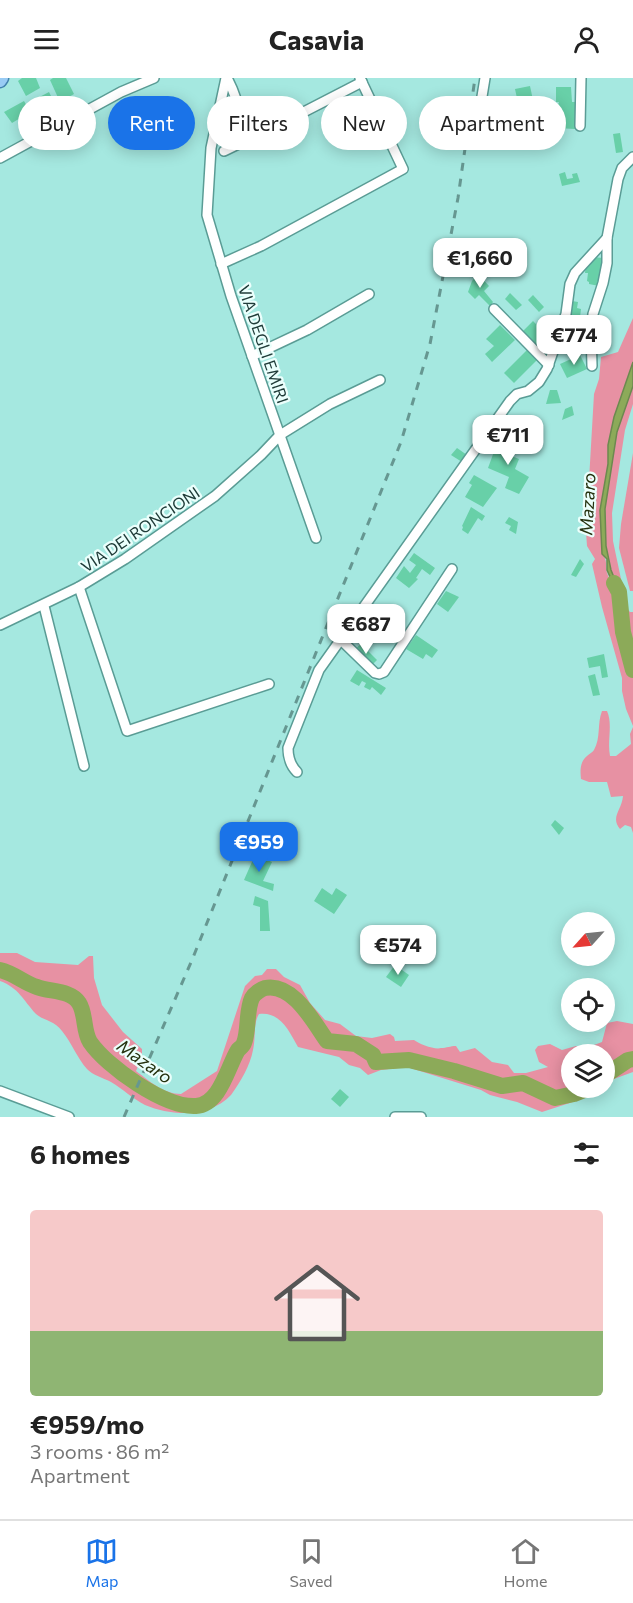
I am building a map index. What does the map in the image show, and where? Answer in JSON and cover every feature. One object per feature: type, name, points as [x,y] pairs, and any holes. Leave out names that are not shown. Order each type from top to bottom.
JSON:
[{"type":"street","points":[[0,158],[121,92],[154,78]]},
{"type":"street","name":"VIA DEGLI EMIRI","points":[[224,151],[232,142],[239,113],[238,103],[227,78]]},
{"type":"street","name":"VIA DEGLI EMIRI","points":[[227,78],[217,116],[211,156],[207,215],[252,356],[316,538]]},
{"type":"street","points":[[482,96],[485,78]]},
{"type":"street","points":[[580,126],[581,78]]},
{"type":"street","points":[[211,156],[294,117],[361,80],[403,169],[261,246],[221,264]]},
{"type":"street","points":[[592,366],[593,314],[607,263],[607,238],[618,179],[622,168],[633,156]]},
{"type":"street","points":[[297,772],[291,766],[288,748],[319,670],[510,401],[539,382],[549,364],[566,314],[570,284],[575,273],[607,238]]},
{"type":"street","points":[[252,356],[307,330],[369,294]]},
{"type":"street","points":[[494,309],[549,364]]},
{"type":"street","name":"VIA DEI RONCIONI","points":[[0,625],[44,606],[125,560],[215,496],[280,435],[330,404],[380,380]]},
{"type":"street","points":[[341,640],[375,673],[384,672],[452,568]]},
{"type":"street","points":[[79,587],[127,731],[268,684]]},
{"type":"street","points":[[44,606],[84,766]]},
{"type":"street","points":[[0,1091],[69,1117]]},
{"type":"street","points":[[395,1117],[421,1117]]},
{"type":"shaded area","points":[[633,318],[633,362],[614,417],[600,510],[602,554],[615,596],[620,592],[611,570],[606,546],[605,509],[617,432],[633,386],[633,404],[625,430],[612,513],[613,541],[625,598],[624,605],[630,612],[633,612],[633,726],[626,709],[622,678],[602,607],[592,564],[595,559],[587,546],[586,532],[594,394],[599,379],[601,357],[618,352]]},
{"type":"shaded area","name":"Mazaro","points":[[633,362],[633,386],[617,432],[605,509],[606,546],[611,570],[620,592],[619,603],[607,570],[607,559],[602,554],[600,510],[614,417]]},
{"type":"shaded area","points":[[633,453],[633,591],[630,591],[619,548]]},
{"type":"shaded area","points":[[602,711],[607,711],[609,716],[610,756],[616,756],[631,744],[630,734],[633,727],[633,833],[631,827],[625,825],[620,829],[617,825],[616,817],[623,796],[611,797],[607,782],[589,782],[581,779],[583,761],[596,745]]},
{"type":"shaded area","points":[[0,953],[17,953],[35,962],[78,965],[89,956],[93,956],[94,978],[102,1005],[123,1032],[142,1049],[142,1057],[136,1071],[169,1092],[181,1094],[217,1071],[245,986],[267,969],[276,969],[284,977],[300,985],[310,1003],[325,1020],[340,1024],[356,1036],[372,1038],[390,1034],[395,1041],[414,1040],[435,1048],[456,1046],[460,1052],[475,1048],[492,1062],[508,1065],[514,1073],[526,1073],[548,1067],[539,1062],[535,1050],[538,1046],[550,1044],[561,1050],[561,1098],[584,1098],[542,1112],[407,1067],[381,1070],[368,1075],[339,1057],[298,1047],[283,1023],[273,1016],[259,1014],[250,1062],[231,1095],[213,1108],[202,1111],[168,1112],[145,1105],[111,1082],[89,1071],[59,1027],[36,1014],[16,991],[0,981]]},
{"type":"shaded area","points":[[615,1021],[633,1024],[633,1072],[615,1079],[615,1044],[597,1044],[602,1042],[605,1032],[615,1032]]},
{"type":"building","points":[[22,78],[36,78],[40,88],[26,96],[18,81]]},
{"type":"building","points":[[66,78],[74,94],[57,96],[50,80]]},
{"type":"building","points":[[530,86],[532,96],[516,96],[515,89]]},
{"type":"building","points":[[556,87],[571,87],[572,102],[576,102],[575,129],[566,129],[566,96],[556,96]]},
{"type":"building","points":[[18,104],[18,119],[12,123],[4,112]]},
{"type":"building","points":[[620,133],[623,152],[616,153],[613,134]]},
{"type":"building","points":[[565,172],[567,179],[573,178],[572,174],[577,173],[580,182],[562,186],[559,174]]},
{"type":"building","points":[[591,257],[604,258],[599,286],[589,284],[587,281],[586,264],[590,265]]},
{"type":"building","points":[[478,274],[489,286],[484,291],[493,302],[490,306],[479,295],[475,299],[468,292],[472,281]]},
{"type":"building","points":[[510,293],[522,305],[516,310],[505,299]]},
{"type":"building","points":[[533,295],[544,307],[539,312],[528,300]]},
{"type":"building","points":[[572,301],[578,302],[577,308],[581,309],[580,317],[569,315]]},
{"type":"building","points":[[568,318],[579,321],[577,327],[573,326],[571,335],[562,335]]},
{"type":"building","points":[[533,321],[539,327],[547,323],[552,329],[544,336],[549,342],[540,349],[523,331]]},
{"type":"building","points":[[500,325],[515,340],[492,362],[485,354],[494,346],[486,339]]},
{"type":"building","points":[[527,350],[537,360],[514,383],[504,373]]},
{"type":"building","points":[[580,355],[587,369],[567,378],[560,364]]},
{"type":"building","points":[[550,390],[557,390],[561,403],[546,404]]},
{"type":"building","points":[[572,406],[574,415],[562,420],[565,409]]},
{"type":"building","points":[[512,419],[532,426],[526,440],[508,434]]},
{"type":"building","points":[[499,438],[513,442],[509,455],[519,459],[515,469],[529,477],[519,494],[505,488],[509,477],[488,468]]},
{"type":"building","points":[[457,448],[467,455],[462,462],[451,455]]},
{"type":"building","points":[[474,475],[497,488],[483,507],[465,497],[472,485],[469,483]]},
{"type":"building","points":[[471,507],[485,516],[482,521],[478,518],[468,534],[462,530],[462,526]]},
{"type":"building","points":[[509,517],[518,522],[516,534],[509,530],[511,526],[505,523]]},
{"type":"building","points":[[414,553],[435,568],[430,575],[422,569],[416,578],[418,579],[409,588],[396,578],[404,566],[410,573],[416,565],[409,560]]},
{"type":"building","points":[[580,559],[584,564],[576,577],[571,575]]},
{"type":"building","points":[[446,591],[459,597],[448,612],[437,604]]},
{"type":"building","points":[[416,635],[438,650],[432,658],[426,654],[423,659],[406,649]]},
{"type":"building","points":[[361,644],[377,660],[371,666],[355,649]]},
{"type":"building","points":[[604,654],[608,677],[602,678],[600,666],[589,668],[587,658]]},
{"type":"building","points":[[357,670],[386,688],[381,695],[372,687],[370,690],[364,687],[366,683],[362,681],[359,686],[350,681]]},
{"type":"building","points":[[595,674],[600,695],[593,696],[588,676]]},
{"type":"building","points":[[555,820],[564,828],[559,835],[551,825]]},
{"type":"building","points":[[255,855],[272,862],[263,881],[274,884],[273,891],[244,880]]},
{"type":"building","points":[[322,888],[332,895],[336,888],[347,895],[334,914],[314,901]]},
{"type":"building","points":[[255,896],[268,901],[270,931],[260,931],[260,907],[253,905]]},
{"type":"building","points":[[395,965],[409,975],[401,987],[386,977]]},
{"type":"building","points":[[340,1089],[349,1097],[340,1107],[331,1099]]},
{"type":"waterway","name":"Mazaro","points":[[614,583],[619,592],[623,632],[633,670]]},
{"type":"waterway","name":"Mazaro","points":[[0,970],[42,989],[71,996],[81,1007],[90,1042],[109,1063],[153,1093],[183,1105],[204,1104],[217,1092],[238,1050],[244,1043],[252,998],[265,988],[285,991],[293,997],[302,1005],[327,1041],[356,1044],[373,1055],[376,1062],[409,1060],[502,1086],[523,1083],[555,1098],[561,1097]]},
{"type":"waterway","name":"Mazaro","points":[[615,1069],[633,1059]]},
{"type":"railway","points":[[124,1117],[192,960],[401,442],[430,344],[458,198],[475,78]]}]
